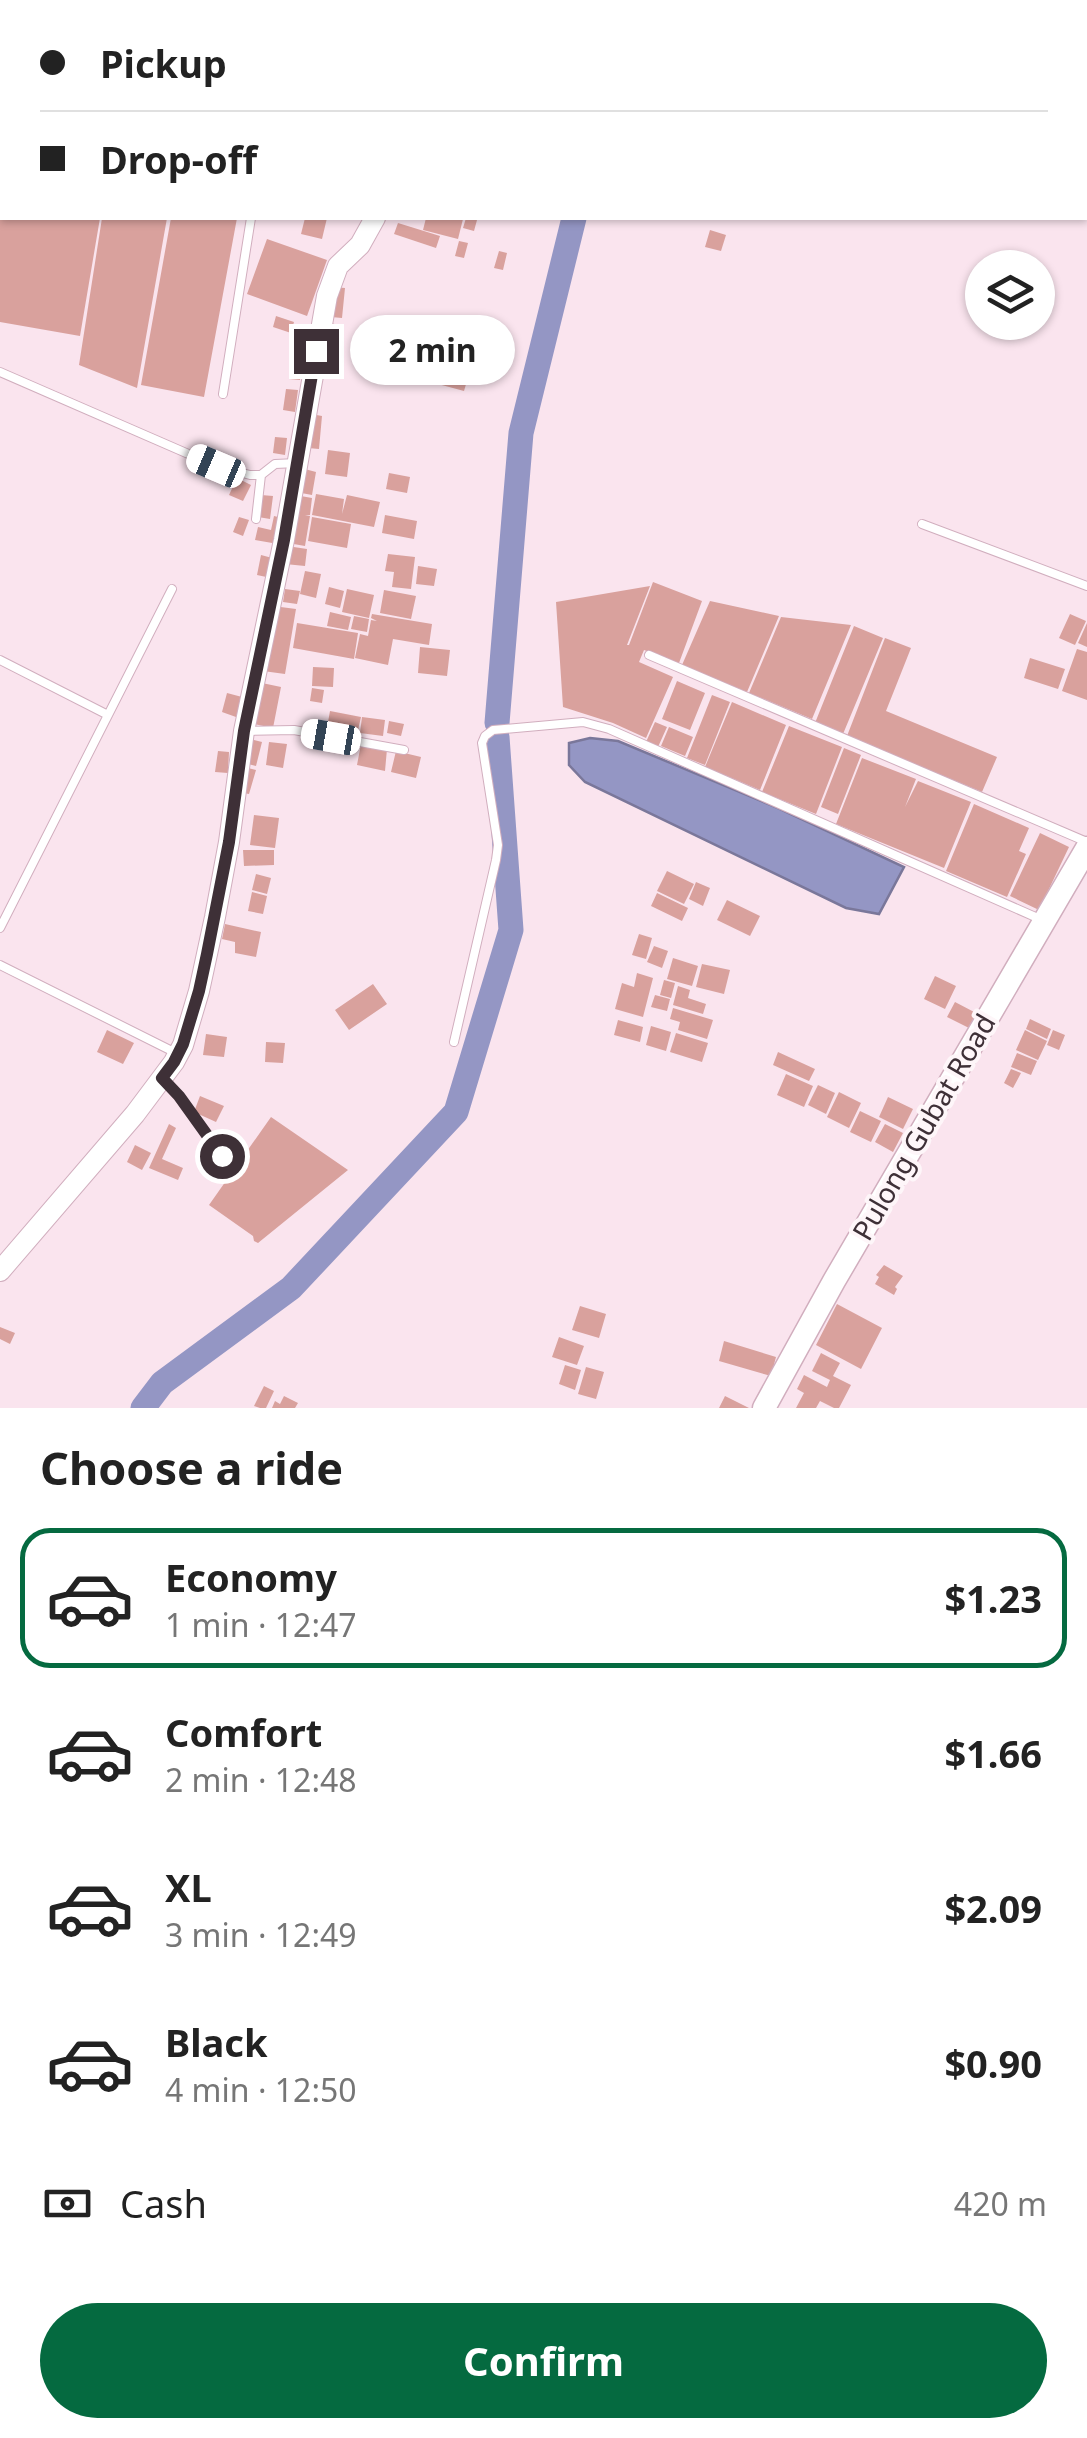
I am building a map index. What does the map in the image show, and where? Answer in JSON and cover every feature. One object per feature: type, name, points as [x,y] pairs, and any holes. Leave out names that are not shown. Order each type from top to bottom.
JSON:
[{"type":"main road","name":"Pulong Gubat Road","points":[[764,1408],[1087,845]]},
{"type":"street","points":[[0,1271],[135,1114],[178,1054],[199,991],[211,936],[244,731],[284,540],[328,296],[338,266],[360,245],[374,220]]},
{"type":"lane","points":[[223,394],[251,220]]},
{"type":"lane","points":[[0,372],[216,466],[261,475],[275,464],[297,464]]},
{"type":"lane","points":[[256,519],[261,475]]},
{"type":"lane","points":[[922,524],[1087,586]]},
{"type":"lane","points":[[0,928],[172,589]]},
{"type":"lane","points":[[649,656],[1087,845]]},
{"type":"lane","points":[[0,660],[108,715]]},
{"type":"lane","points":[[454,1042],[498,844],[482,744],[493,730],[582,722],[608,729],[1044,921]]},
{"type":"lane","points":[[244,731],[294,730],[404,750]]},
{"type":"lane","points":[[0,965],[178,1054]]},
{"type":"lane","points":[[162,1078],[222,1156]]},
{"type":"water","points":[[590,738],[618,741],[778,808],[904,867],[879,914],[846,908],[585,782],[569,765],[569,743]]},
{"type":"building","points":[[0,220],[100,220],[80,336],[0,322]]},
{"type":"building","points":[[102,220],[167,220],[137,388],[79,365]]},
{"type":"building","points":[[171,220],[237,220],[204,397],[141,385]]},
{"type":"building","points":[[304,220],[327,220],[322,239],[301,234]]},
{"type":"building","points":[[426,220],[463,220],[458,239],[423,230]]},
{"type":"building","points":[[465,220],[477,220],[474,231],[463,228]]},
{"type":"building","points":[[398,223],[440,236],[436,248],[394,234]]},
{"type":"building","points":[[710,230],[726,235],[721,251],[705,247]]},
{"type":"building","points":[[267,239],[327,260],[307,316],[247,294]]},
{"type":"building","points":[[459,241],[468,243],[464,258],[455,256]]},
{"type":"building","points":[[499,251],[507,253],[503,270],[494,268]]},
{"type":"building","points":[[334,287],[345,288],[342,318],[331,317]]},
{"type":"building","points":[[276,316],[294,322],[291,333],[273,327]]},
{"type":"building","points":[[327,322],[342,326],[336,347],[321,343]]},
{"type":"building","points":[[293,336],[306,339],[303,357],[290,355]]},
{"type":"building","points":[[448,346],[475,354],[464,391],[438,384]]},
{"type":"building","points":[[322,349],[337,353],[332,371],[316,367]]},
{"type":"building","points":[[291,358],[303,359],[300,380],[289,379]]},
{"type":"building","points":[[286,389],[298,390],[295,412],[283,410]]},
{"type":"building","points":[[311,414],[322,416],[319,449],[308,448]]},
{"type":"building","points":[[275,437],[287,438],[285,455],[273,453]]},
{"type":"building","points":[[328,450],[350,453],[347,477],[325,474]]},
{"type":"building","points":[[301,468],[316,472],[312,495],[296,492]]},
{"type":"building","points":[[389,473],[410,477],[407,493],[386,489]]},
{"type":"building","points":[[237,478],[251,485],[243,501],[229,495]]},
{"type":"building","points":[[316,494],[344,499],[342,514],[347,495],[380,502],[374,527],[312,515]]},
{"type":"building","points":[[261,495],[273,496],[270,519],[258,517]]},
{"type":"building","points":[[295,495],[312,498],[310,515],[305,516],[310,516],[305,546],[288,543]]},
{"type":"building","points":[[385,515],[417,521],[414,539],[382,533]]},
{"type":"building","points":[[274,516],[282,518],[278,544],[255,540],[258,527],[271,530]]},
{"type":"building","points":[[239,517],[249,520],[243,536],[233,532]]},
{"type":"building","points":[[312,517],[351,524],[347,548],[308,541]]},
{"type":"building","points":[[287,546],[307,549],[305,566],[285,564]]},
{"type":"building","points":[[388,554],[415,557],[411,589],[392,587],[394,572],[385,571]]},
{"type":"building","points":[[261,555],[276,559],[271,578],[257,575]]},
{"type":"building","points":[[418,566],[437,569],[434,586],[416,584]]},
{"type":"building","points":[[305,571],[321,574],[316,598],[300,594]]},
{"type":"building","points":[[653,582],[702,601],[679,663],[644,650],[639,662],[673,677],[646,738],[563,707],[556,602],[650,586],[629,645]]},
{"type":"building","points":[[329,587],[344,591],[340,608],[325,604]]},
{"type":"building","points":[[285,589],[300,591],[297,604],[283,602]]},
{"type":"building","points":[[347,589],[374,595],[369,618],[342,612]]},
{"type":"building","points":[[384,590],[416,596],[411,619],[380,613]]},
{"type":"building","points":[[710,601],[779,616],[747,692],[682,665]]},
{"type":"building","points":[[273,606],[296,609],[285,674],[263,671]]},
{"type":"building","points":[[330,612],[351,617],[348,630],[327,626]]},
{"type":"building","points":[[372,614],[432,624],[429,645],[393,639],[388,665],[355,658],[360,634],[368,636],[371,620],[377,621],[371,618]]},
{"type":"building","points":[[1070,614],[1086,621],[1075,645],[1059,638]]},
{"type":"building","points":[[354,616],[369,619],[367,632],[351,629]]},
{"type":"building","points":[[781,617],[851,625],[812,719],[749,693]]},
{"type":"building","points":[[297,623],[358,633],[354,659],[293,648]]},
{"type":"building","points":[[1087,623],[1087,647],[1078,643]]},
{"type":"building","points":[[854,626],[883,638],[843,734],[815,723]]},
{"type":"building","points":[[885,638],[911,648],[886,711],[997,757],[982,792],[847,736]]},
{"type":"building","points":[[420,647],[450,650],[447,676],[418,673]]},
{"type":"building","points":[[1077,649],[1087,652],[1087,700],[1062,691]]},
{"type":"building","points":[[1030,658],[1065,669],[1058,689],[1024,678]]},
{"type":"building","points":[[313,667],[334,668],[333,687],[312,686]]},
{"type":"building","points":[[677,681],[705,693],[690,730],[662,719]]},
{"type":"building","points":[[262,683],[281,687],[273,728],[254,724]]},
{"type":"building","points":[[312,688],[324,690],[322,703],[310,701]]},
{"type":"building","points":[[227,693],[242,697],[236,717],[222,712]]},
{"type":"building","points":[[712,695],[730,702],[705,765],[687,758]]},
{"type":"building","points":[[732,702],[786,725],[760,790],[705,767]]},
{"type":"building","points":[[330,711],[361,717],[356,739],[326,733]]},
{"type":"building","points":[[362,717],[385,720],[383,736],[360,733]]},
{"type":"building","points":[[389,721],[404,724],[401,736],[387,733]]},
{"type":"building","points":[[655,722],[667,727],[658,747],[646,742]]},
{"type":"building","points":[[789,726],[842,747],[816,814],[762,792]]},
{"type":"building","points":[[669,727],[693,737],[685,756],[661,746]]},
{"type":"building","points":[[250,739],[262,742],[256,766],[244,763]]},
{"type":"building","points":[[269,742],[287,744],[283,768],[266,765]]},
{"type":"building","points":[[361,744],[387,749],[385,771],[357,765]]},
{"type":"building","points":[[844,748],[861,755],[838,814],[821,807]]},
{"type":"building","points":[[218,751],[229,752],[228,773],[215,772]]},
{"type":"building","points":[[396,751],[421,757],[416,778],[391,772]]},
{"type":"building","points":[[862,758],[916,779],[905,807],[918,781],[971,802],[944,868],[836,824]]},
{"type":"building","points":[[244,767],[256,770],[249,794],[238,792]]},
{"type":"building","points":[[974,804],[1029,828],[1019,851],[1026,854],[1007,897],[946,871]]},
{"type":"building","points":[[254,815],[279,818],[275,848],[250,845]]},
{"type":"building","points":[[1040,833],[1069,847],[1039,910],[1010,896]]},
{"type":"building","points":[[243,850],[274,850],[274,865],[244,866]]},
{"type":"building","points":[[667,871],[694,884],[684,904],[657,891]]},
{"type":"building","points":[[256,874],[271,878],[267,894],[252,890]]},
{"type":"building","points":[[696,882],[710,888],[703,906],[689,899]]},
{"type":"building","points":[[252,892],[267,896],[263,914],[248,911]]},
{"type":"building","points":[[657,893],[688,908],[682,921],[651,906]]},
{"type":"building","points":[[727,900],[760,916],[750,936],[717,920]]},
{"type":"building","points":[[225,924],[261,932],[256,957],[235,953],[235,942],[222,939]]},
{"type":"building","points":[[639,934],[652,938],[646,959],[632,955]]},
{"type":"building","points":[[654,946],[668,951],[662,968],[647,962]]},
{"type":"building","points":[[673,958],[698,966],[692,986],[667,979]]},
{"type":"building","points":[[702,964],[730,970],[724,994],[696,987]]},
{"type":"building","points":[[637,973],[653,978],[643,1017],[615,1009],[622,983],[634,987]]},
{"type":"building","points":[[935,976],[956,986],[945,1009],[924,999]]},
{"type":"building","points":[[664,980],[675,983],[671,998],[660,995]]},
{"type":"building","points":[[373,984],[387,1004],[349,1030],[335,1010]]},
{"type":"building","points":[[678,986],[690,990],[688,998],[706,1004],[703,1014],[673,1005]]},
{"type":"building","points":[[655,995],[670,999],[667,1011],[651,1007]]},
{"type":"building","points":[[955,1002],[976,1013],[969,1028],[947,1017]]},
{"type":"building","points":[[673,1008],[713,1020],[707,1039],[678,1030],[680,1022],[670,1019]]},
{"type":"building","points":[[1030,1019],[1051,1029],[1047,1039],[1026,1029]]},
{"type":"building","points":[[618,1020],[643,1027],[640,1042],[614,1035]]},
{"type":"building","points":[[651,1026],[671,1032],[666,1051],[646,1045]]},
{"type":"building","points":[[107,1030],[134,1043],[123,1064],[97,1052]]},
{"type":"building","points":[[1025,1030],[1047,1041],[1038,1060],[1016,1050]]},
{"type":"building","points":[[1053,1030],[1065,1035],[1059,1050],[1047,1045]]},
{"type":"building","points":[[676,1033],[708,1043],[702,1062],[670,1052]]},
{"type":"building","points":[[206,1034],[227,1037],[224,1057],[203,1055]]},
{"type":"building","points":[[266,1042],[285,1043],[283,1063],[265,1062]]},
{"type":"building","points":[[778,1052],[815,1069],[809,1081],[773,1065]]},
{"type":"building","points":[[1017,1053],[1037,1061],[1031,1075],[1011,1067]]},
{"type":"building","points":[[1011,1069],[1021,1073],[1013,1088],[1004,1083]]},
{"type":"building","points":[[786,1074],[813,1086],[804,1107],[777,1095]]},
{"type":"building","points":[[818,1085],[835,1093],[826,1114],[808,1105]]},
{"type":"building","points":[[839,1092],[861,1103],[849,1128],[827,1117]]},
{"type":"building","points":[[200,1096],[224,1106],[216,1122],[194,1112]]},
{"type":"building","points":[[888,1097],[913,1109],[903,1129],[879,1117]]},
{"type":"building","points":[[860,1111],[881,1121],[871,1142],[850,1132]]},
{"type":"building","points":[[271,1117],[348,1170],[258,1243],[209,1205]]},
{"type":"building","points":[[169,1124],[176,1128],[162,1159],[183,1168],[178,1180],[149,1168]]},
{"type":"building","points":[[885,1124],[903,1133],[893,1152],[875,1142]]},
{"type":"building","points":[[135,1145],[151,1153],[142,1170],[127,1162]]},
{"type":"building","points":[[884,1265],[903,1276],[894,1295],[875,1284]]},
{"type":"building","points":[[837,1304],[882,1328],[861,1369],[816,1345]]},
{"type":"building","points":[[580,1306],[606,1314],[599,1338],[572,1330]]},
{"type":"building","points":[[0,1327],[15,1333],[10,1344],[0,1339]]},
{"type":"building","points":[[559,1337],[584,1346],[577,1365],[552,1357]]},
{"type":"building","points":[[724,1341],[776,1357],[771,1376],[719,1361]]},
{"type":"building","points":[[821,1353],[840,1363],[833,1376],[851,1385],[839,1408],[820,1401],[816,1408],[796,1408],[804,1393],[797,1389],[804,1375],[827,1387],[830,1380],[812,1371]]},
{"type":"building","points":[[565,1365],[581,1370],[575,1390],[559,1384]]},
{"type":"building","points":[[586,1367],[604,1372],[596,1399],[578,1394]]},
{"type":"building","points":[[264,1386],[274,1391],[266,1408],[254,1406]]},
{"type":"building","points":[[284,1396],[298,1403],[295,1408],[272,1408],[275,1401],[280,1404]]},
{"type":"building","points":[[725,1396],[749,1408],[719,1408]]},
{"type":"waterway","points":[[497,723],[521,433],[574,220]]},
{"type":"waterway","points":[[143,1408],[162,1383],[291,1288],[456,1112],[511,930],[497,737]]},
{"type":"route","points":[[222,1156],[162,1078],[183,1044],[207,954],[229,842],[244,731],[284,540],[316,351]]}]
